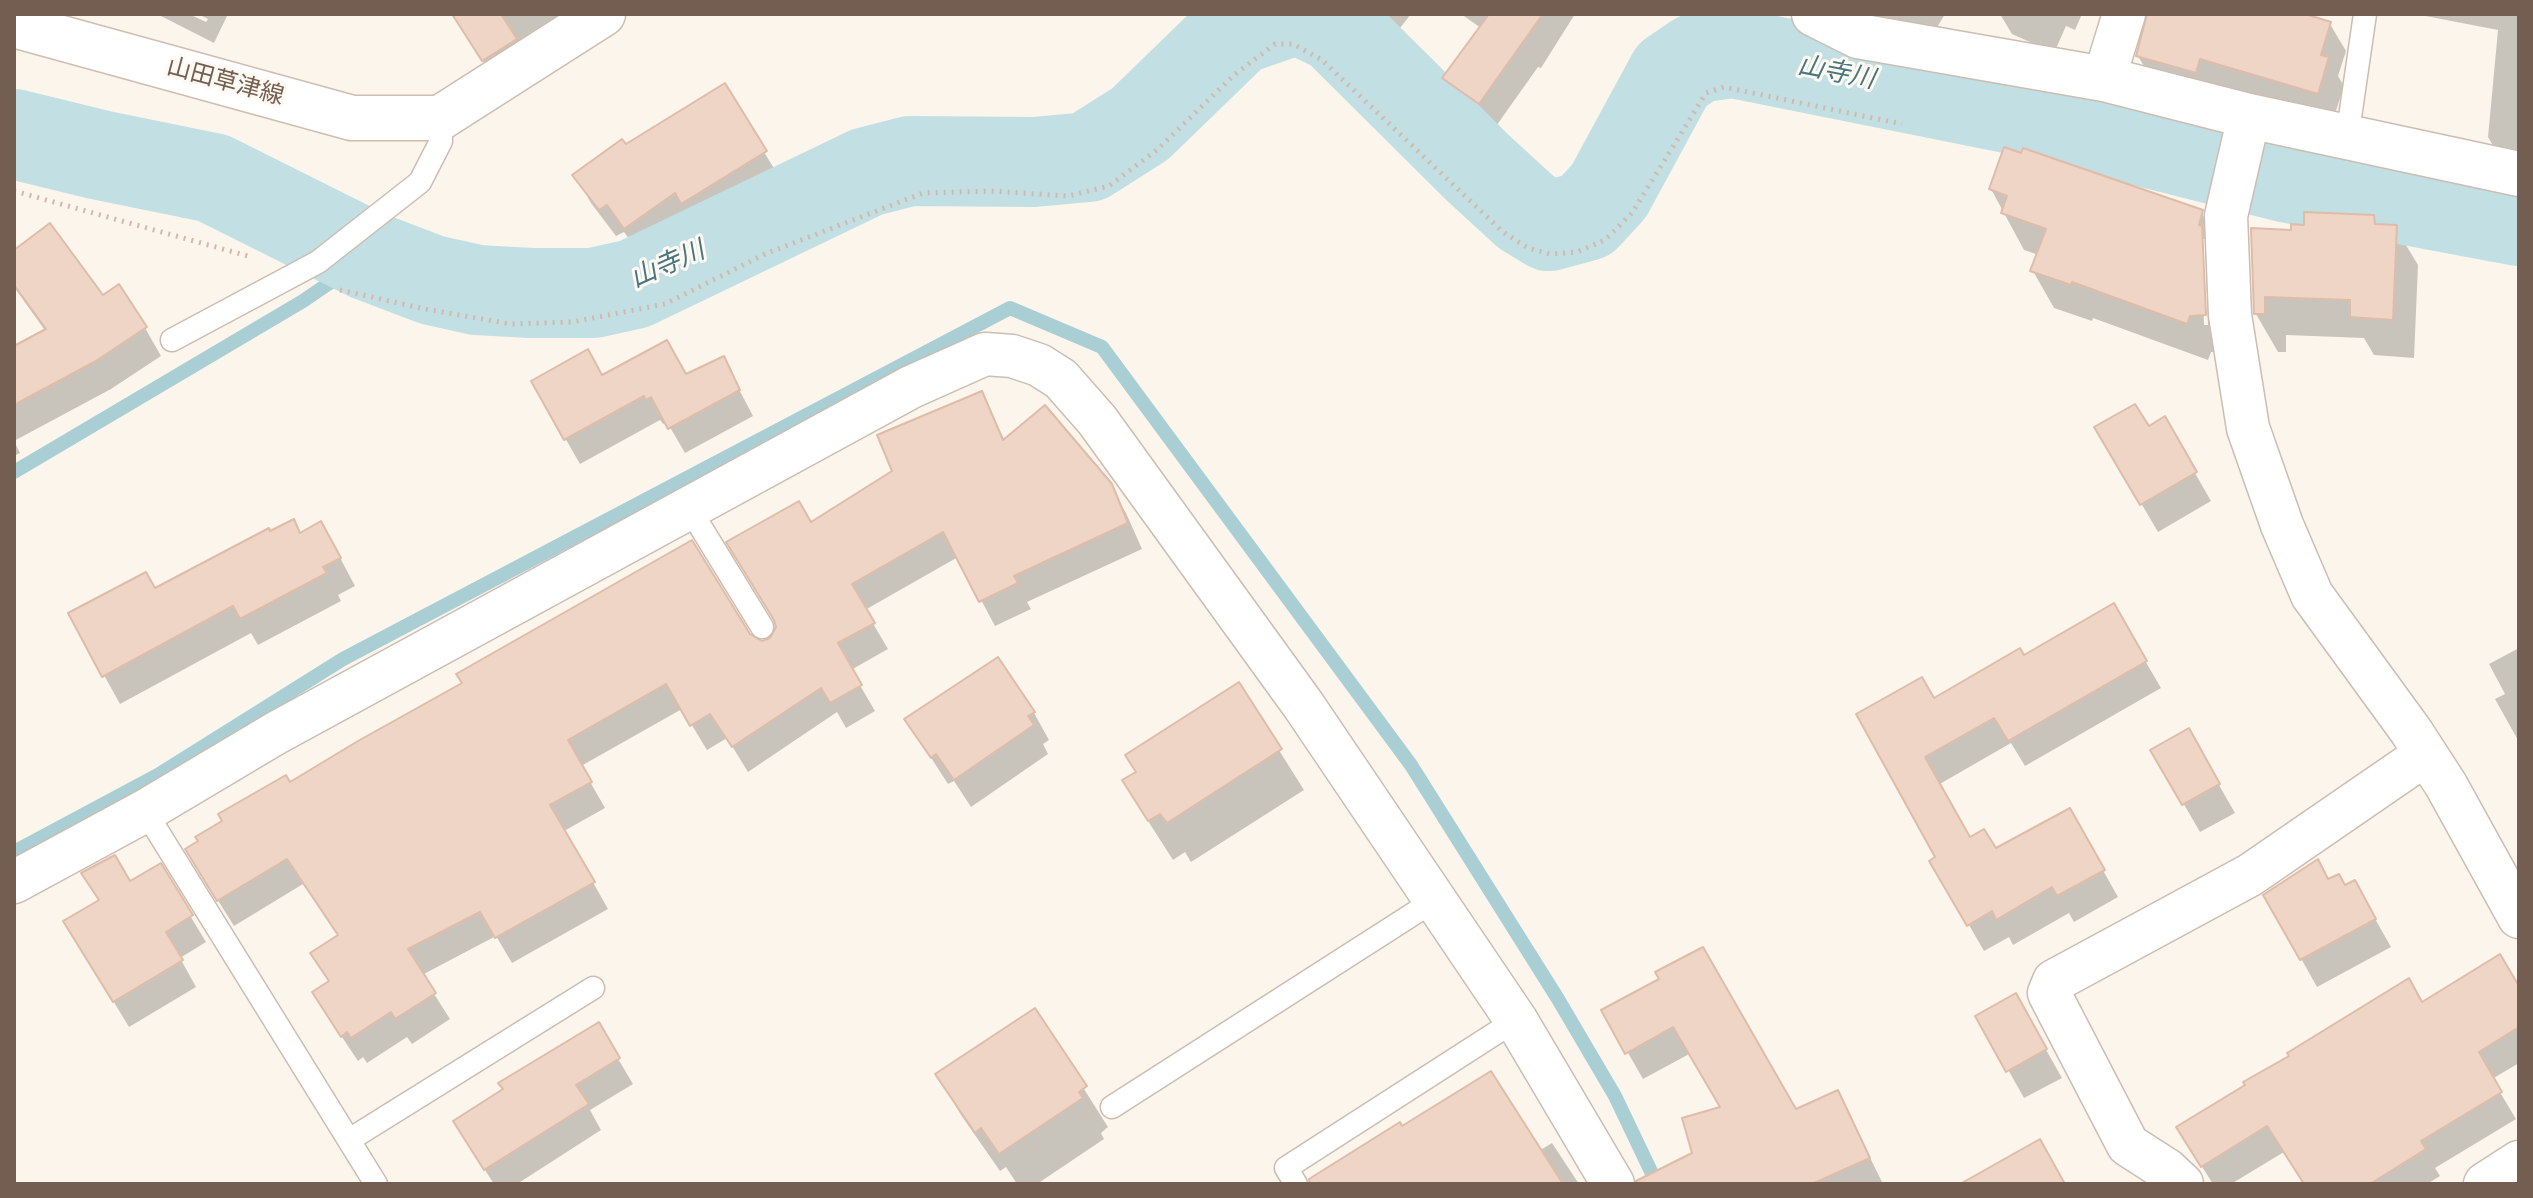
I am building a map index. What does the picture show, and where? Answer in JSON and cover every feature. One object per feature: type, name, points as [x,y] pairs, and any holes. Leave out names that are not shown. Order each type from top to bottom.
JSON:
[{"type":"street","points":[[440,118],[603,14]]},
{"type":"street","points":[[1814,14],[1858,36],[2104,79],[2249,116],[2519,174]]},
{"type":"street","points":[[2104,79],[2124,14]]},
{"type":"street","name":"山田草津線","points":[[14,25],[352,118],[440,118]]},
{"type":"street","points":[[2249,116],[2226,216],[2230,315],[2248,428],[2282,525],[2312,595],[2426,754],[2519,917]]},
{"type":"street","points":[[14,882],[145,811],[276,733],[911,387],[985,354],[1012,356],[1039,365],[1061,379],[1097,420],[1304,706],[1516,1020],[1613,1184]]},
{"type":"street","points":[[2182,1184],[2167,1170],[2128,1145],[2049,993],[2054,981],[2250,875],[2426,754]]},
{"type":"street","points":[[2485,1184],[2519,1162]]},
{"type":"lane","points":[[2347,138],[2365,14]]},
{"type":"lane","points":[[172,340],[318,262],[420,182],[441,141],[440,118]]},
{"type":"lane","points":[[689,508],[762,627]]},
{"type":"lane","points":[[145,811],[376,1184]]},
{"type":"lane","points":[[1112,1107],[1435,900]]},
{"type":"lane","points":[[349,1140],[593,988]]},
{"type":"lane","points":[[1296,1184],[1286,1168],[1516,1020]]},
{"type":"path","points":[[14,191],[235,251],[353,294],[511,324],[572,322],[665,304],[765,254],[923,193],[991,191],[1068,196],[1109,186],[1158,149],[1234,75],[1275,44],[1293,44],[1322,60],[1503,232],[1528,248],[1550,254],[1577,252],[1605,240],[1632,213],[1706,93],[1724,87],[1902,124]]},
{"type":"building","points":[[452,14],[501,14],[517,39],[482,61]]},
{"type":"building","points":[[1489,14],[1543,14],[1479,104],[1442,78]]},
{"type":"building","points":[[2147,14],[2305,14],[2331,22],[2321,55],[2329,57],[2318,94],[2200,59],[2196,73],[2136,56]]},
{"type":"building","points":[[725,83],[767,151],[681,204],[675,193],[624,229],[607,205],[599,210],[572,175],[622,139],[626,144]]},
{"type":"building","points":[[2004,147],[2021,153],[2023,148],[2203,210],[2199,225],[2202,226],[2206,315],[2190,316],[2187,324],[2072,282],[2071,285],[2030,271],[2046,229],[2001,213],[2007,196],[1989,189]]},
{"type":"building","points":[[2304,212],[2374,215],[2375,224],[2397,225],[2393,320],[2350,317],[2350,300],[2265,297],[2265,314],[2254,314],[2251,228],[2291,230],[2291,224],[2304,225]]},
{"type":"building","points":[[50,223],[103,295],[119,284],[147,327],[96,361],[14,405],[14,346],[46,329],[14,285],[14,250]]},
{"type":"building","points":[[667,340],[686,374],[724,356],[740,390],[668,429],[651,397],[646,400],[644,396],[564,440],[531,381],[588,349],[602,375]]},
{"type":"building","points":[[982,391],[1003,440],[1045,405],[1112,484],[1128,523],[1014,576],[1018,583],[979,602],[943,532],[852,584],[875,623],[838,643],[862,685],[830,703],[821,688],[732,747],[710,714],[690,726],[666,684],[568,740],[592,782],[550,805],[595,882],[495,938],[480,912],[408,949],[436,993],[395,1019],[391,1012],[351,1038],[347,1032],[341,1037],[312,992],[329,981],[310,953],[338,935],[287,859],[217,901],[185,849],[198,841],[195,837],[222,821],[218,814],[286,775],[290,782],[462,683],[456,674],[692,540],[750,634],[762,641],[770,638],[776,627],[774,620],[726,542],[799,501],[811,522],[892,471],[877,435]]},
{"type":"building","points":[[2135,404],[2149,426],[2165,416],[2197,472],[2140,505],[2094,427]]},
{"type":"building","points":[[294,519],[300,533],[321,521],[341,558],[323,567],[327,573],[240,619],[233,606],[102,677],[68,613],[146,572],[155,588],[269,528],[270,531]]},
{"type":"building","points":[[2114,603],[2147,661],[2008,741],[1994,718],[1925,757],[1970,837],[1984,829],[1996,848],[2070,808],[2105,870],[2057,896],[2052,887],[1996,920],[1992,911],[1967,926],[1929,861],[1935,857],[1856,714],[1922,677],[1934,698],[2020,648],[2024,655]]},
{"type":"building","points":[[998,657],[1035,712],[1028,716],[1034,725],[954,780],[936,754],[931,758],[904,719]]},
{"type":"building","points":[[1239,682],[1282,749],[1167,823],[1160,814],[1148,821],[1122,780],[1136,772],[1125,755]]},
{"type":"building","points":[[2189,728],[2220,784],[2182,805],[2150,750]]},
{"type":"building","points":[[115,855],[130,881],[161,863],[193,915],[166,932],[183,960],[113,1002],[63,921],[99,900],[81,873]]},
{"type":"building","points":[[2318,859],[2328,879],[2339,874],[2345,885],[2355,880],[2376,919],[2300,960],[2263,895]]},
{"type":"building","points":[[1703,947],[1796,1109],[1838,1090],[1870,1158],[1812,1184],[1637,1184],[1636,1181],[1692,1153],[1682,1118],[1720,1107],[1673,1027],[1625,1054],[1601,1010],[1659,979],[1655,972]]},
{"type":"building","points":[[2500,954],[2519,986],[2519,1027],[2479,1052],[2502,1092],[2421,1141],[2426,1149],[2370,1184],[2304,1184],[2267,1126],[2201,1167],[2176,1127],[2245,1085],[2243,1082],[2289,1056],[2287,1053],[2409,978],[2422,1002]]},
{"type":"building","points":[[2016,993],[2047,1049],[2006,1072],[1975,1016]]},
{"type":"building","points":[[1035,1008],[1087,1086],[1079,1092],[1083,1098],[999,1154],[981,1128],[975,1133],[935,1074]]},
{"type":"building","points":[[599,1022],[620,1058],[576,1085],[589,1104],[484,1170],[453,1121],[503,1089],[498,1083]]},
{"type":"building","points":[[1491,1071],[1563,1184],[1310,1184],[1309,1179],[1400,1122],[1402,1126]]},
{"type":"building","points":[[2040,1139],[2065,1184],[1960,1184]]},
{"type":"waterway","name":"山寺川","points":[[14,134],[213,178],[369,256],[432,280],[477,290],[593,293],[634,284],[867,172],[910,161],[1034,162],[1088,157],[1140,124],[1237,30],[1283,14]]},
{"type":"waterway","name":"山寺川","points":[[1308,14],[1337,28],[1478,168],[1526,212],[1549,226],[1586,216],[1609,191],[1672,75],[1697,58],[1733,53],[2027,112],[2289,178],[2519,221]]},
{"type":"waterway","points":[[14,472],[303,301],[369,256]]},
{"type":"waterway","points":[[14,852],[158,775],[343,659],[1010,308],[1102,347],[1411,765],[1615,1096],[1657,1184]]}]
